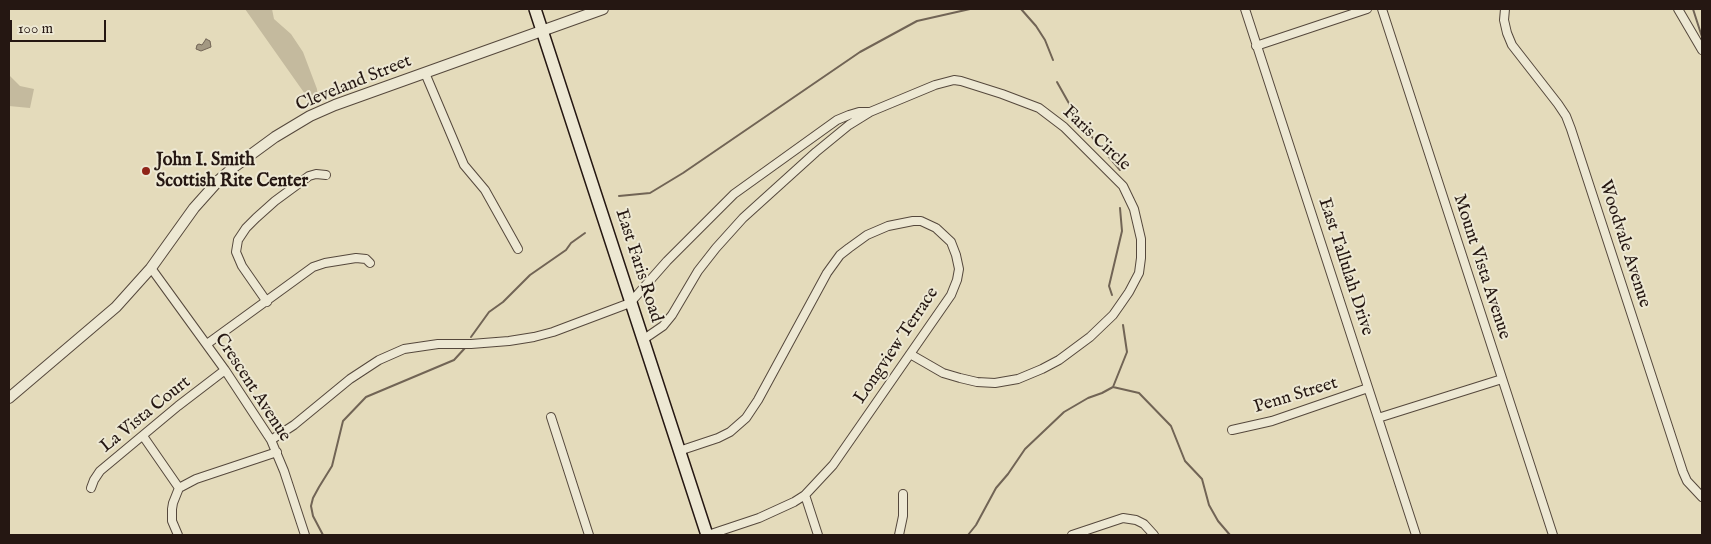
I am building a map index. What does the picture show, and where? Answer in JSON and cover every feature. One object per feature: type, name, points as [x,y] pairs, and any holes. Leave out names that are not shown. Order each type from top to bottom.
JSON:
[{"type":"main road","name":"East Faris Road","points":[[535,9],[707,535]]},
{"type":"street","name":"Cleveland Street","points":[[9,398],[116,307],[152,268],[189,214],[220,180],[274,136],[310,116],[335,105],[603,9]]},
{"type":"street","name":"East Tallulah Drive","points":[[1245,9],[1416,535]]},
{"type":"street","points":[[1256,46],[1367,9]]},
{"type":"street","name":"Mount Vista Avenue","points":[[1382,9],[1553,535]]},
{"type":"street","name":"Woodvale Avenue","points":[[1505,9],[1504,20],[1512,45],[1558,104],[1568,122],[1683,472],[1687,481],[1702,497]]},
{"type":"street","points":[[1678,9],[1702,50]]},
{"type":"street","points":[[425,73],[459,157],[485,190],[518,249]]},
{"type":"street","name":"Faris Circle","points":[[644,339],[663,326],[672,315],[698,271],[743,218],[816,152],[857,119],[870,112],[936,84],[954,80],[971,84],[1038,108],[1062,126],[1123,186],[1134,209],[1141,239],[1139,272],[1129,292],[1113,315],[1090,337],[1059,360],[1018,378],[1003,382],[976,382],[943,373],[910,354]]},
{"type":"street","name":"Faris Circle","points":[[630,303],[667,261],[734,194],[837,120],[854,113],[870,112]]},
{"type":"street","points":[[267,302],[242,266],[236,252],[238,240],[251,223],[275,201],[309,176],[316,174],[326,175]]},
{"type":"street","name":"Longview Terrace","points":[[679,451],[718,438],[730,432],[746,418],[758,400],[828,273],[840,256],[868,235],[888,226],[913,221],[929,224],[943,233],[951,242],[959,269],[951,294],[832,465],[805,495],[776,511],[707,535]]},
{"type":"street","points":[[207,344],[318,264],[356,258],[366,259],[370,263]]},
{"type":"street","name":"Crescent Avenue","points":[[152,268],[225,370],[271,440],[306,535]]},
{"type":"street","points":[[271,440],[294,425],[350,379],[379,360],[404,349],[438,344],[471,344],[534,337],[554,332],[630,303]]},
{"type":"street","name":"La Vista Court","points":[[91,488],[100,471],[225,370]]},
{"type":"street","points":[[1378,418],[1502,379]]},
{"type":"street","name":"Penn Street","points":[[1232,430],[1272,421],[1368,388]]},
{"type":"street","points":[[551,417],[589,535]]},
{"type":"street","points":[[143,436],[179,488]]},
{"type":"street","points":[[178,535],[172,521],[172,510],[179,488],[196,479],[277,452]]},
{"type":"street","points":[[899,535],[903,516],[903,494]]},
{"type":"street","points":[[805,495],[818,535]]},
{"type":"street","points":[[1072,535],[1123,518],[1136,520],[1144,524],[1154,535]]},
{"type":"shaded area","points":[[245,9],[272,9],[274,19],[291,34],[303,52],[317,89],[318,101],[309,105],[305,94]]},
{"type":"shaded area","points":[[206,39],[210,41],[211,47],[201,51],[196,49],[197,45],[202,45]]},
{"type":"shaded area","points":[[9,75],[20,86],[34,89],[30,108],[9,106]]},
{"type":"waterway","points":[[619,196],[650,193],[683,173],[860,52],[917,21],[970,9]]},
{"type":"waterway","points":[[1021,9],[1045,40],[1053,60]]},
{"type":"waterway","points":[[1693,9],[1702,37]]},
{"type":"waterway","points":[[1057,82],[1080,123],[1120,170]]},
{"type":"waterway","points":[[1112,295],[1109,286],[1122,231],[1120,208]]},
{"type":"waterway","points":[[471,337],[489,312],[503,302],[530,275],[566,250],[571,243],[585,233]]},
{"type":"waterway","points":[[968,535],[976,525],[996,488],[1025,449],[1064,412],[1088,398],[1113,387],[1127,352],[1123,325]]},
{"type":"waterway","points":[[323,535],[313,516],[311,506],[313,498],[332,466],[343,421],[366,397],[454,360],[465,348]]},
{"type":"waterway","points":[[1113,387],[1139,393],[1171,426],[1185,461],[1202,479],[1209,505],[1218,521],[1230,535]]},
{"type":"place","name":"John I. Smith Scottish Rite Center","points":[[146,171]]}]
